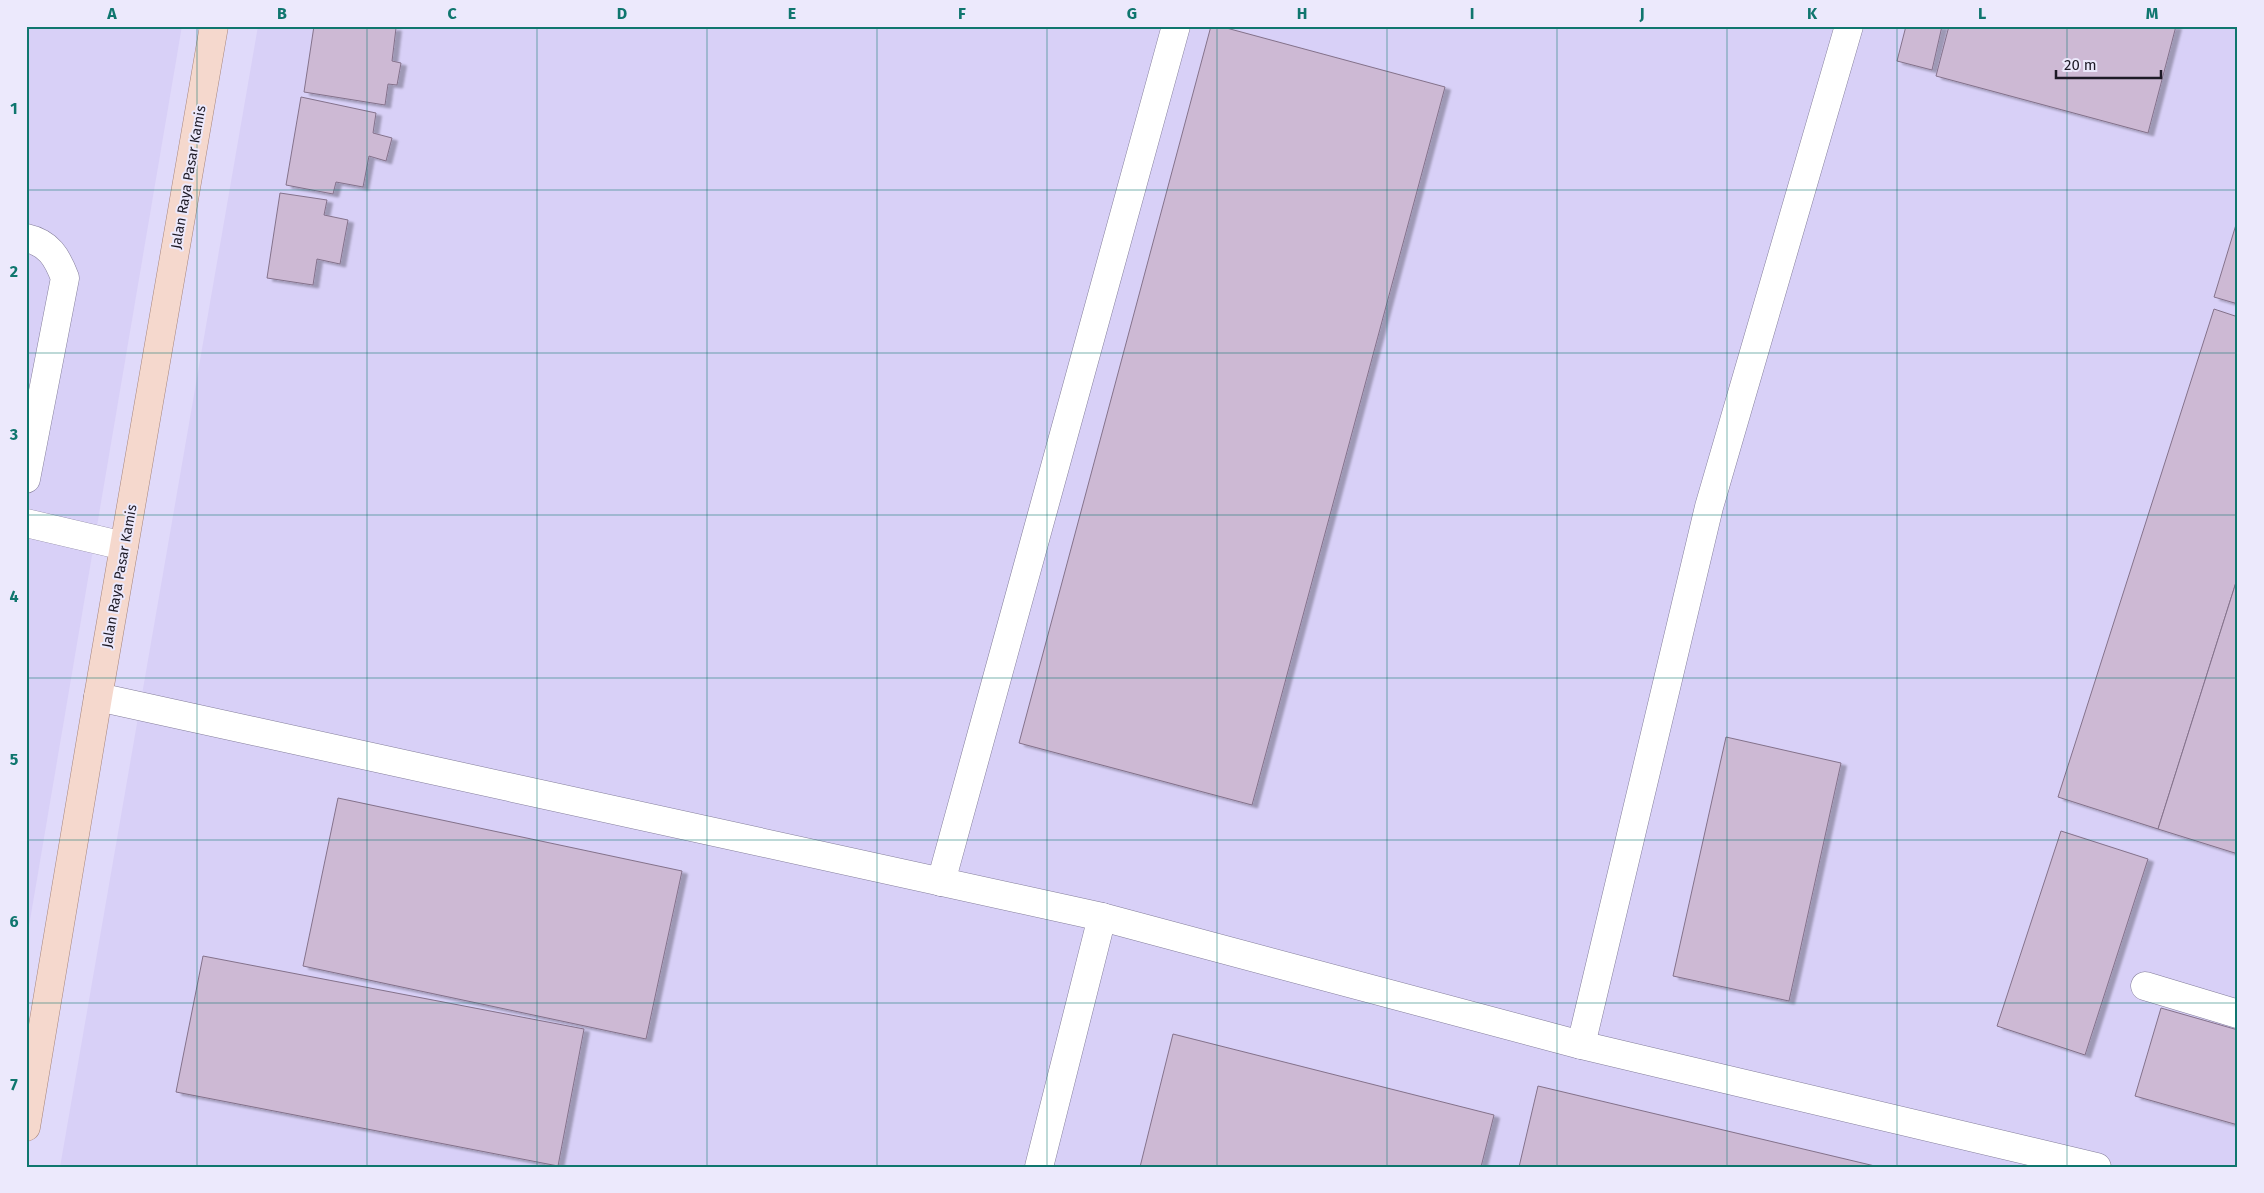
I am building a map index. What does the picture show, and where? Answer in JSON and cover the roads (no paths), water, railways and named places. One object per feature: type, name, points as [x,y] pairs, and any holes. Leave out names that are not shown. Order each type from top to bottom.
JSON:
[{"type":"main road","name":"Jalan Raya Pasar Kamis","points":[[26,1127],[214,26]]},
{"type":"lane","points":[[940,882],[1176,26]]},
{"type":"lane","points":[[1581,1045],[1709,507],[1849,26]]},
{"type":"lane","points":[[26,238],[40,241],[57,257],[65,278],[26,479]]},
{"type":"lane","points":[[26,524],[124,546]]},
{"type":"lane","points":[[98,697],[1102,917],[1581,1045],[2097,1167]]},
{"type":"lane","points":[[1038,1167],[1102,917]]},
{"type":"lane","points":[[2146,986],[2238,1014]]}]
